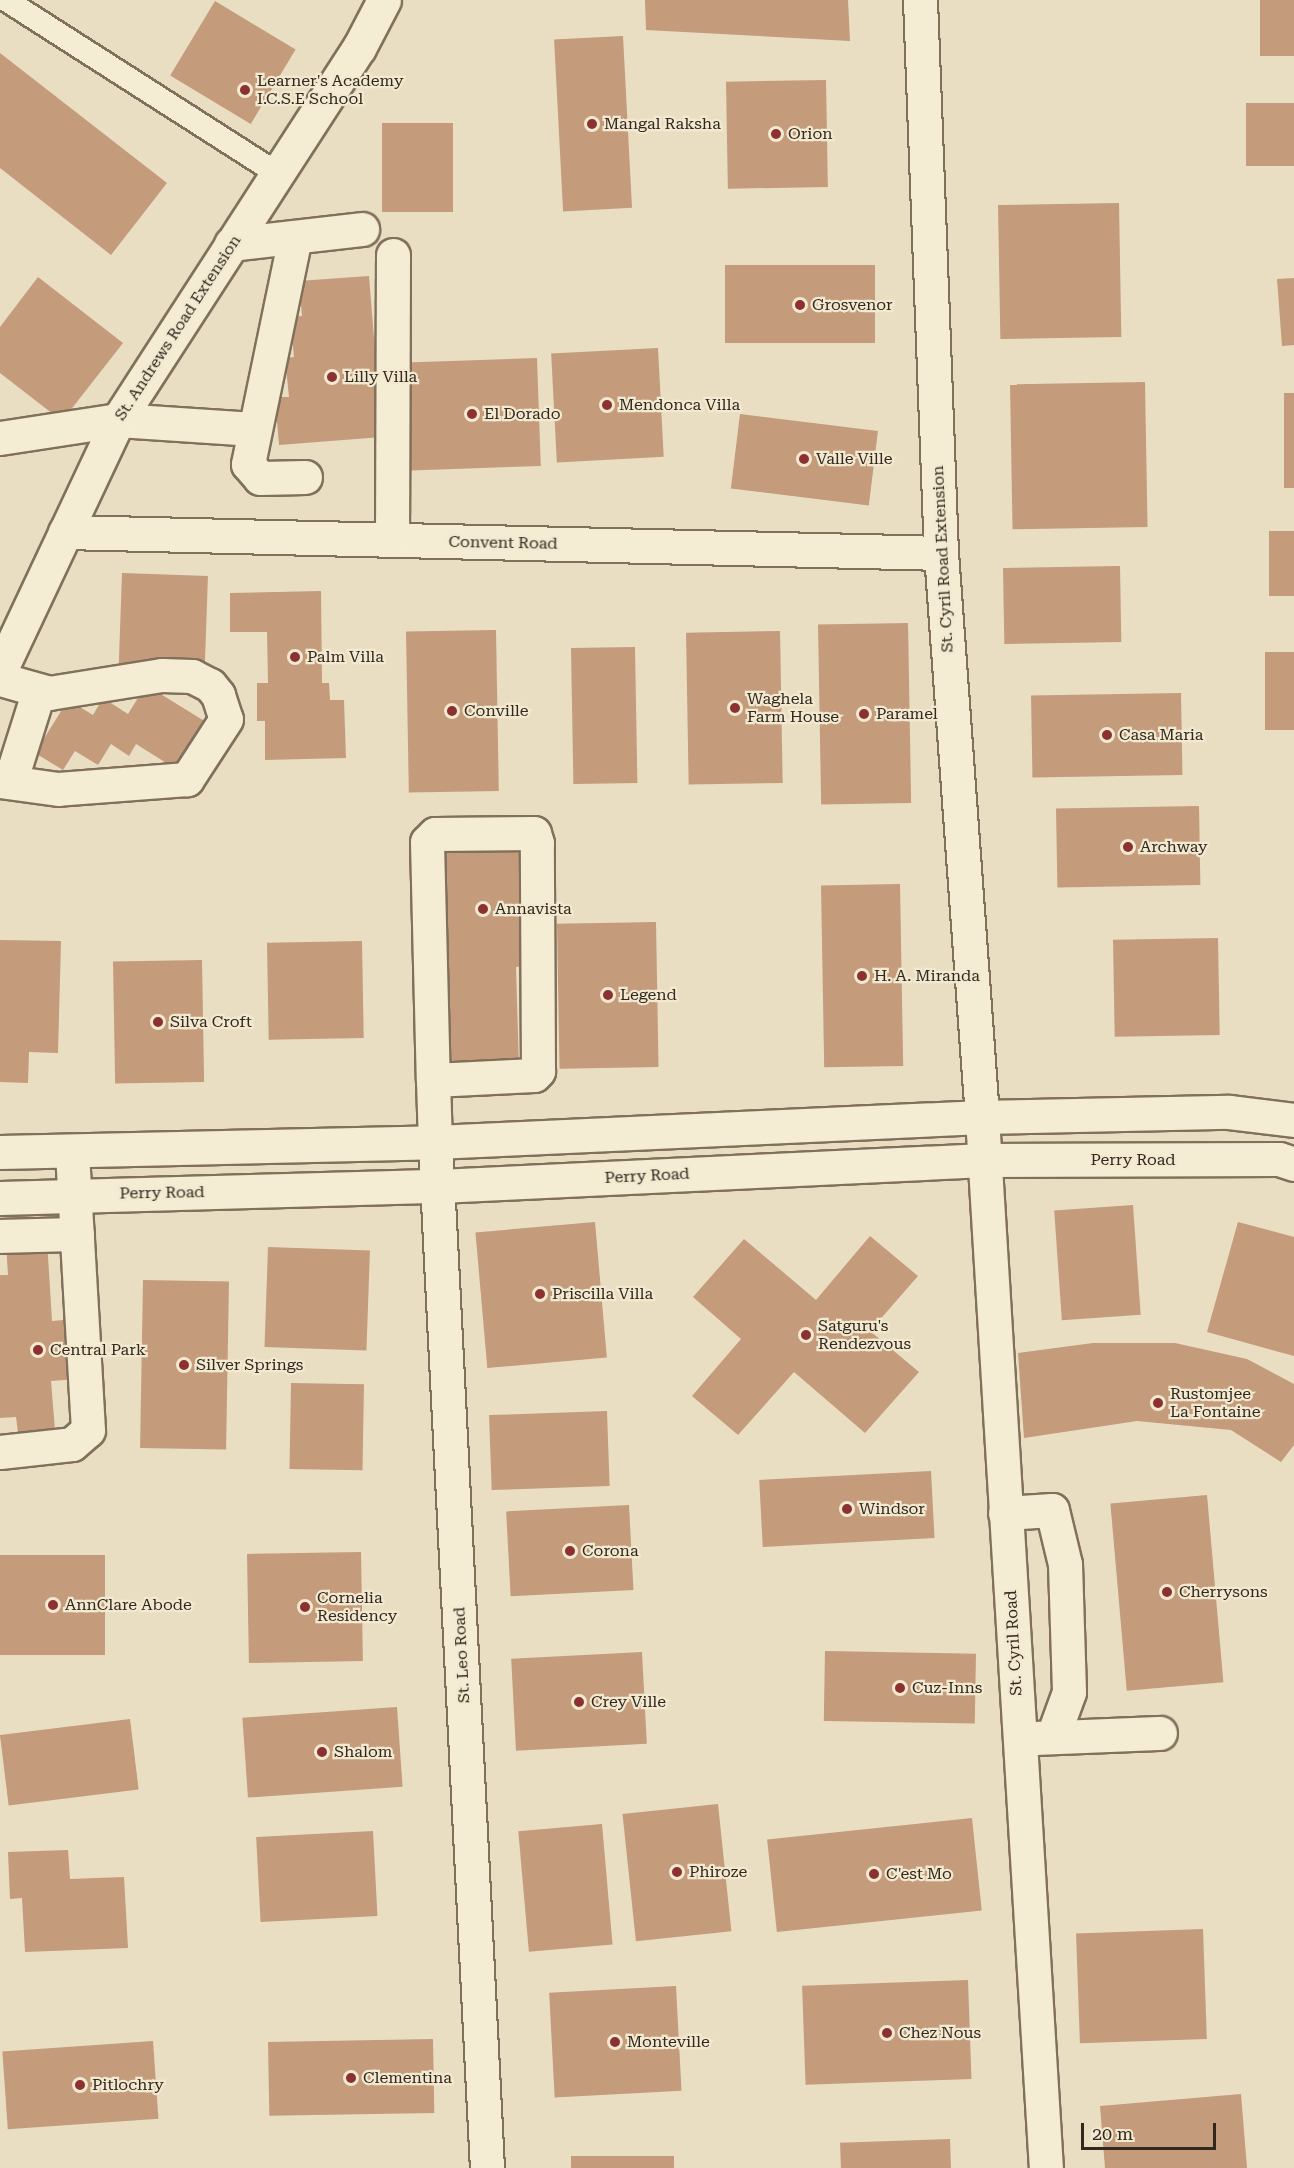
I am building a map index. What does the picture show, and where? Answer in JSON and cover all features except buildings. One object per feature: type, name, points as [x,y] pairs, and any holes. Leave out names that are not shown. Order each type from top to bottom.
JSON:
[{"type":"street","name":"St. Andrews Road Extension","points":[[0,671],[118,420],[359,48],[384,0]]},
{"type":"street","name":"St. Cyril Road Extension","points":[[920,0],[941,553],[982,1117]]},
{"type":"street","points":[[231,244],[362,229]]},
{"type":"street","points":[[294,237],[248,464],[252,473],[260,478],[305,477]]},
{"type":"street","points":[[392,540],[393,255]]},
{"type":"street","points":[[0,438],[118,420],[254,429]]},
{"type":"street","name":"Convent Road","points":[[65,532],[941,553]]},
{"type":"street","points":[[0,679],[38,693],[162,675],[192,676],[210,685],[218,695],[226,719],[188,779],[58,789],[5,782],[38,693]]},
{"type":"street","name":"St. Leo Road","points":[[433,1080],[534,1075],[538,1071],[537,843],[534,833],[428,837],[433,1080],[435,1142],[487,2168]]},
{"type":"street","points":[[0,1152],[435,1142],[982,1117],[1229,1112],[1294,1120]]},
{"type":"street","name":"St. Cyril Road","points":[[982,1117],[1046,2168]]},
{"type":"street","points":[[0,1452],[72,1444],[88,1430],[72,1151]]},
{"type":"street","name":"Perry Road","points":[[0,1198],[439,1186],[984,1160],[1279,1159],[1294,1164]]},
{"type":"street","points":[[0,1236],[77,1233]]},
{"type":"street","points":[[1005,1513],[1052,1510],[1065,1564],[1069,1692],[1053,1736]]},
{"type":"street","points":[[1020,1739],[1160,1733]]},
{"type":"lane","points":[[6,0],[277,173]]},
{"type":"place","name":"Learner's Academy I.C.S.E School","points":[[245,90]]},
{"type":"place","name":"Mangal Raksha","points":[[592,124]]},
{"type":"place","name":"Orion","points":[[776,134]]},
{"type":"place","name":"Grosvenor","points":[[800,305]]},
{"type":"place","name":"Lilly Villa","points":[[332,377]]},
{"type":"place","name":"Mendonca Villa","points":[[607,405]]},
{"type":"place","name":"El Dorado","points":[[472,414]]},
{"type":"place","name":"Valle Ville","points":[[804,459]]},
{"type":"place","name":"Palm Villa","points":[[295,657]]},
{"type":"place","name":"Waghela Farm House","points":[[735,708]]},
{"type":"place","name":"Conville","points":[[452,711]]},
{"type":"place","name":"Paramel","points":[[864,714]]},
{"type":"place","name":"Casa Maria","points":[[1107,735]]},
{"type":"place","name":"Archway","points":[[1128,847]]},
{"type":"place","name":"Annavista","points":[[483,909]]},
{"type":"place","name":"H. A. Miranda","points":[[862,976]]},
{"type":"place","name":"Legend","points":[[608,995]]},
{"type":"place","name":"Silva Croft","points":[[158,1022]]},
{"type":"place","name":"Priscilla Villa","points":[[540,1294]]},
{"type":"place","name":"Satguru's Rendezvous","points":[[806,1335]]},
{"type":"place","name":"Central Park","points":[[38,1350]]},
{"type":"place","name":"Silver Springs","points":[[184,1365]]},
{"type":"place","name":"Rustomjee La Fontaine","points":[[1158,1403]]},
{"type":"place","name":"Windsor","points":[[847,1509]]},
{"type":"place","name":"Corona","points":[[570,1551]]},
{"type":"place","name":"Cherrysons","points":[[1167,1592]]},
{"type":"place","name":"AnnClare Abode","points":[[53,1605]]},
{"type":"place","name":"Cornelia Residency","points":[[305,1607]]},
{"type":"place","name":"Cuz-Inns","points":[[900,1688]]},
{"type":"place","name":"Crey Ville","points":[[579,1702]]},
{"type":"place","name":"Shalom","points":[[322,1752]]},
{"type":"place","name":"Phiroze","points":[[677,1872]]},
{"type":"place","name":"C'est Mo","points":[[874,1874]]},
{"type":"place","name":"Chez Nous","points":[[887,2033]]},
{"type":"place","name":"Monteville","points":[[615,2042]]},
{"type":"place","name":"Clementina","points":[[351,2078]]},
{"type":"place","name":"Pitlochry","points":[[80,2085]]}]
